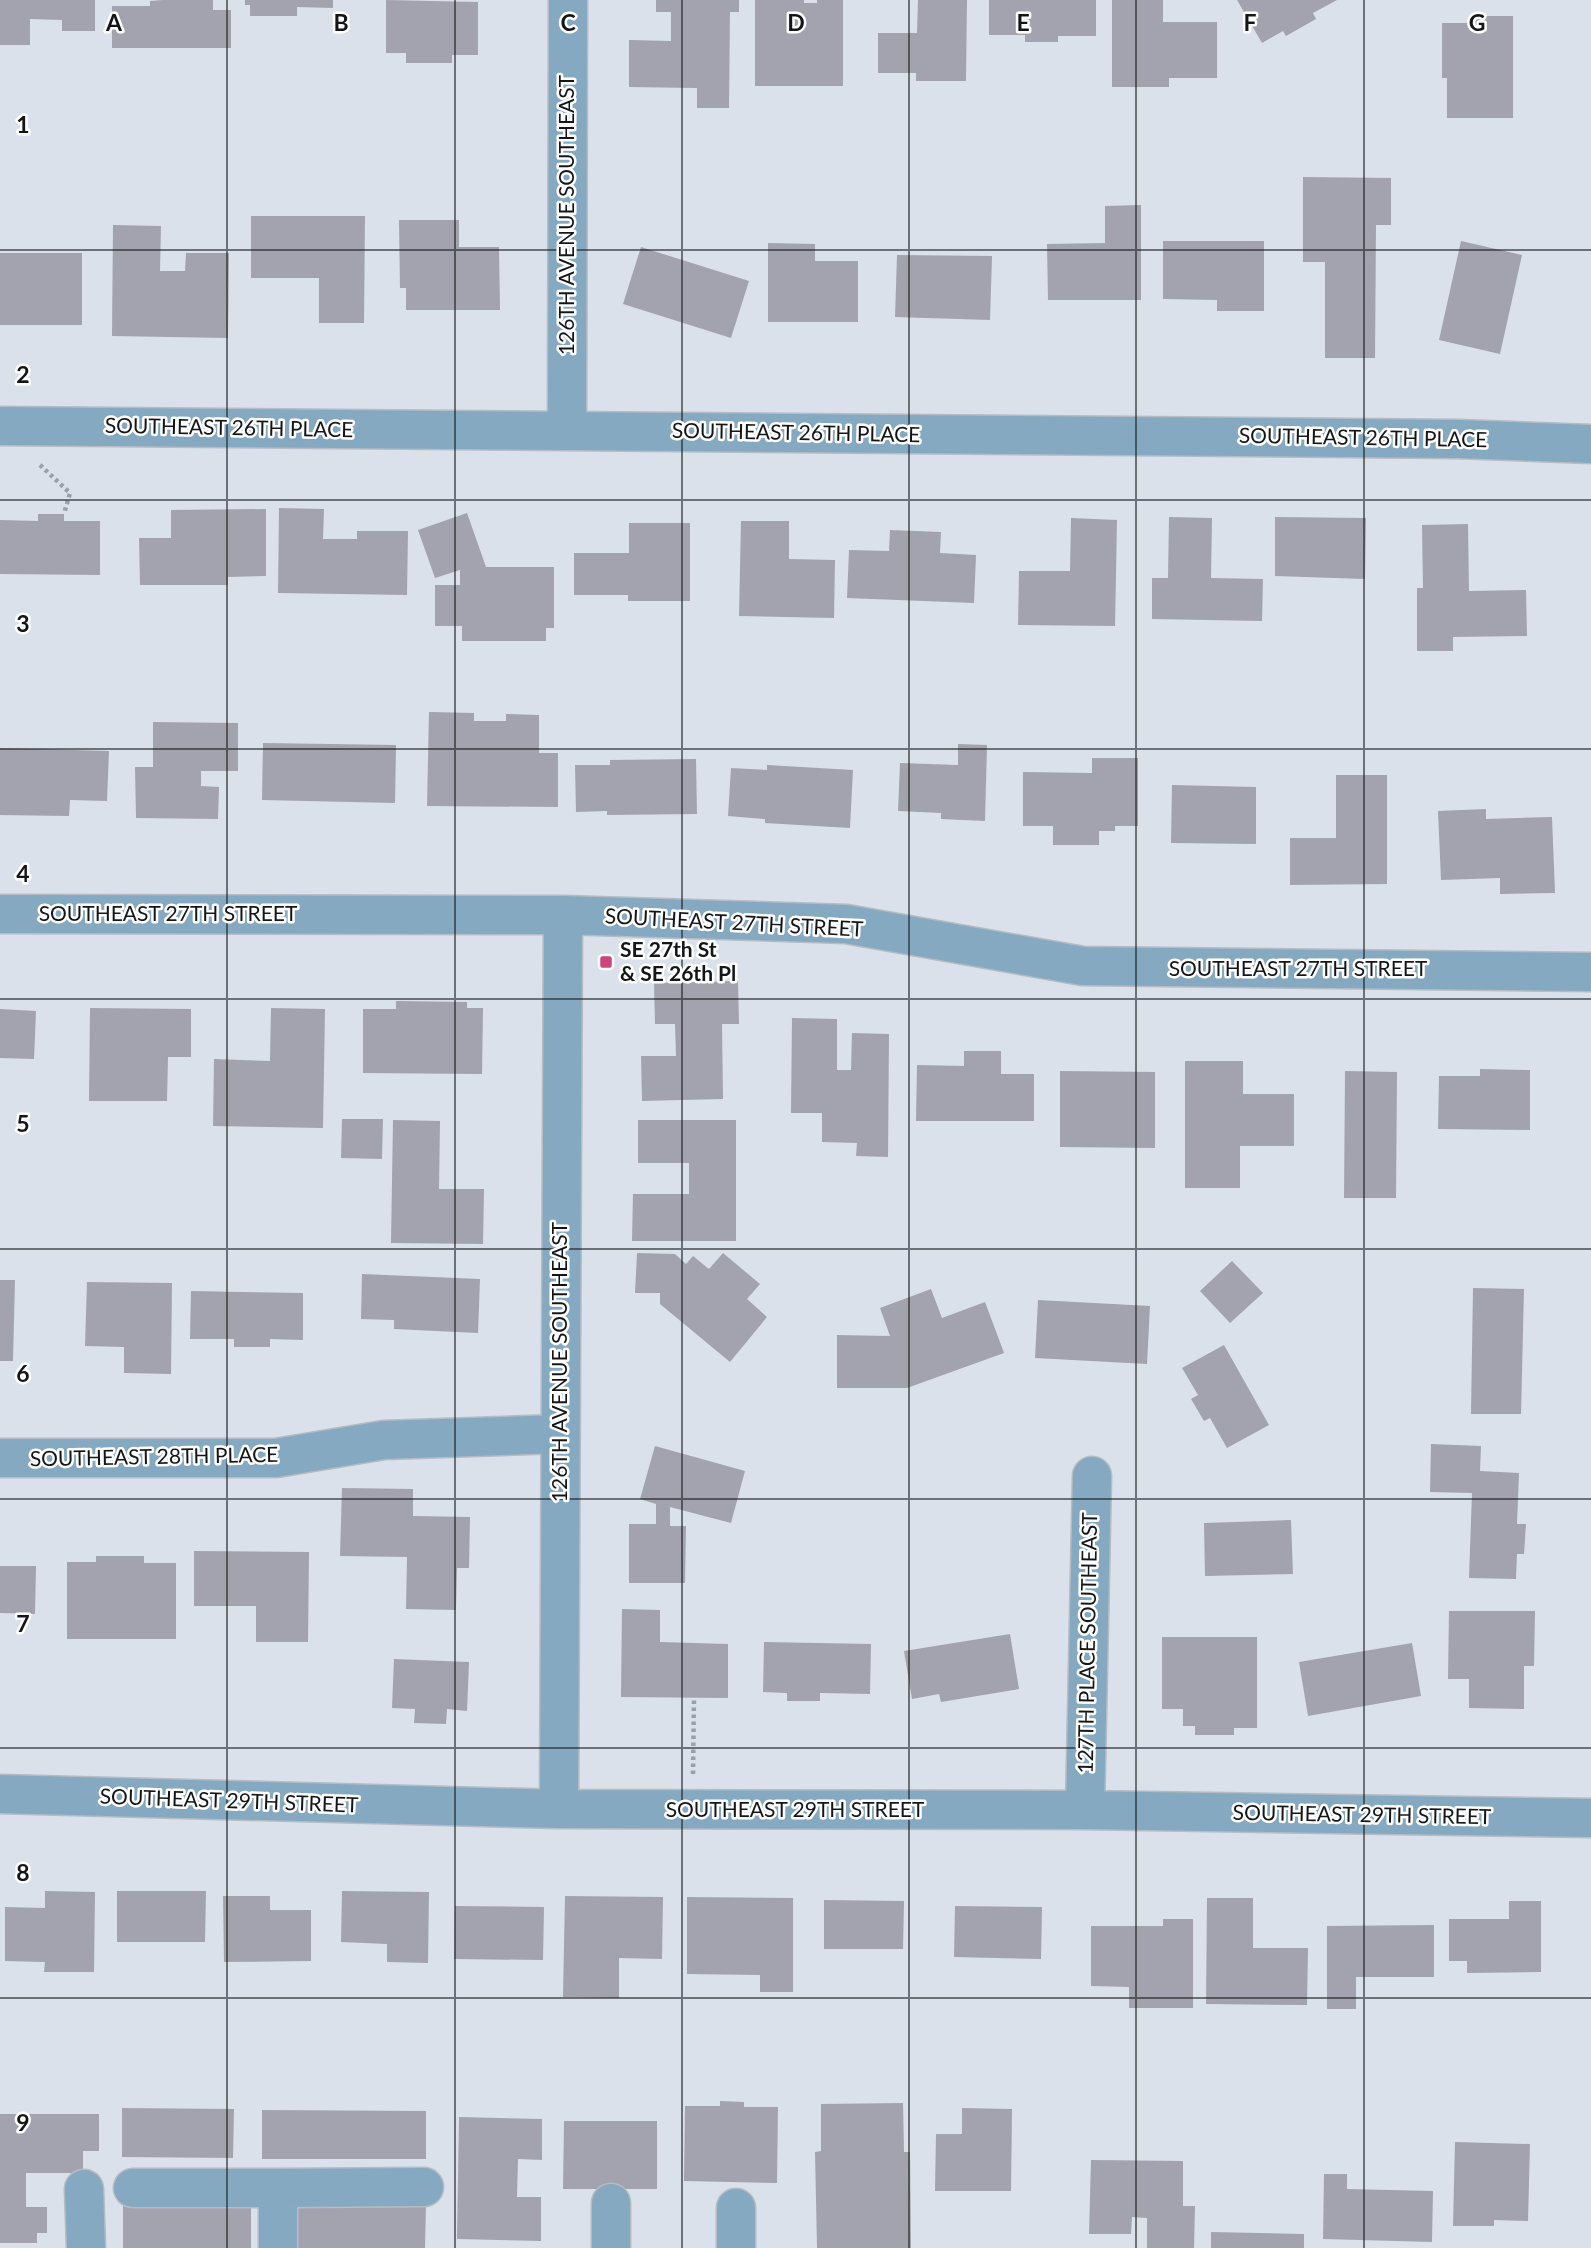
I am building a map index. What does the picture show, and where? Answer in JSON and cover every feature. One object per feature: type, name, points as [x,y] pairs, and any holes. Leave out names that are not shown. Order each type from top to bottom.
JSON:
[{"type":"street","name":"126TH AVENUE SOUTHEAST","points":[[567,431],[568,0]]},
{"type":"street","name":"SOUTHEAST 26TH PLACE","points":[[0,426],[1446,439],[1591,444]]},
{"type":"street","name":"SOUTHEAST 27TH STREET","points":[[0,914],[563,915],[846,924],[1083,966],[1591,972]]},
{"type":"street","name":"126TH AVENUE SOUTHEAST","points":[[559,1809],[563,915]]},
{"type":"street","name":"SOUTHEAST 28TH PLACE","points":[[0,1458],[276,1458],[384,1440],[559,1434]]},
{"type":"street","name":"127TH PLACE SOUTHEAST","points":[[1085,1810],[1092,1476]]},
{"type":"street","name":"SOUTHEAST 29TH STREET","points":[[0,1794],[559,1809],[1085,1810],[1591,1818]]},
{"type":"street","points":[[133,2188],[424,2187]]},
{"type":"street","points":[[278,2188],[278,2248]]},
{"type":"street","points":[[84,2189],[86,2248]]},
{"type":"street","points":[[611,2203],[611,2248]]},
{"type":"street","points":[[736,2208],[736,2248]]},
{"type":"path","points":[[34,458],[70,493],[64,514]]},
{"type":"path","points":[[693,1810],[694,1698]]},
{"type":"building","points":[[0,0],[95,0],[95,31],[62,31],[62,20],[30,19],[30,45],[0,45]]},
{"type":"building","points":[[213,0],[213,10],[231,10],[231,48],[112,48],[112,6],[150,6],[150,1]]},
{"type":"building","points":[[245,0],[333,0],[333,8],[297,7],[297,16],[250,16],[250,5],[245,5]]},
{"type":"building","points":[[386,0],[478,2],[478,55],[452,55],[452,63],[406,63],[406,53],[386,53]]},
{"type":"building","points":[[656,0],[739,0],[739,12],[730,12],[729,108],[697,108],[697,88],[629,87],[629,40],[671,41],[671,12],[656,12]]},
{"type":"building","points":[[755,0],[804,0],[804,3],[817,3],[817,0],[843,0],[843,86],[755,86]]},
{"type":"building","points":[[918,0],[967,0],[966,81],[916,81],[916,73],[878,73],[878,33],[917,33]]},
{"type":"building","points":[[989,0],[1096,0],[1096,36],[1058,36],[1058,42],[1025,42],[1025,35],[989,35]]},
{"type":"building","points":[[1112,0],[1163,0],[1163,22],[1217,22],[1217,78],[1169,78],[1169,87],[1112,87]]},
{"type":"building","points":[[1237,0],[1337,0],[1313,13],[1316,19],[1286,36],[1283,31],[1262,43]]},
{"type":"building","points":[[1469,16],[1513,16],[1513,118],[1447,118],[1447,78],[1442,78],[1442,23],[1469,23]]},
{"type":"building","points":[[1303,177],[1391,178],[1391,225],[1376,225],[1375,358],[1325,358],[1325,262],[1303,262]]},
{"type":"building","points":[[1141,205],[1141,300],[1048,300],[1047,244],[1105,243],[1105,206]]},
{"type":"building","points":[[251,216],[365,216],[364,323],[319,323],[319,278],[251,278]]},
{"type":"building","points":[[399,220],[459,220],[459,247],[499,247],[500,310],[406,310],[406,288],[400,288]]},
{"type":"building","points":[[113,225],[161,226],[160,271],[185,271],[186,253],[229,253],[228,338],[112,336]]},
{"type":"building","points":[[1163,241],[1264,241],[1264,311],[1217,311],[1217,300],[1163,299]]},
{"type":"building","points":[[1461,241],[1522,255],[1500,354],[1439,340]]},
{"type":"building","points":[[768,243],[815,244],[815,261],[858,261],[858,322],[768,322]]},
{"type":"building","points":[[641,247],[749,281],[731,338],[623,304]]},
{"type":"building","points":[[0,253],[82,253],[82,325],[0,325]]},
{"type":"building","points":[[897,255],[992,256],[990,320],[895,317]]},
{"type":"building","points":[[279,508],[324,509],[323,539],[357,539],[357,531],[408,531],[407,595],[278,593]]},
{"type":"building","points":[[266,509],[266,576],[228,577],[228,585],[140,585],[139,538],[171,538],[171,510]]},
{"type":"building","points":[[467,513],[486,567],[554,567],[554,628],[546,628],[546,641],[462,641],[462,626],[435,626],[435,585],[460,585],[460,570],[435,578],[418,530]]},
{"type":"building","points":[[38,514],[64,514],[64,521],[100,521],[100,575],[0,574],[0,520],[38,521]]},
{"type":"building","points":[[1169,517],[1212,518],[1211,578],[1263,579],[1262,621],[1152,619],[1152,578],[1168,578]]},
{"type":"building","points":[[1275,517],[1366,518],[1365,579],[1275,576]]},
{"type":"building","points":[[1071,518],[1117,520],[1115,626],[1018,625],[1019,571],[1070,571]]},
{"type":"building","points":[[741,521],[789,521],[789,559],[835,560],[834,618],[739,616]]},
{"type":"building","points":[[629,523],[690,523],[690,601],[628,601],[628,595],[574,595],[574,553],[629,553]]},
{"type":"building","points":[[1468,524],[1469,591],[1526,590],[1527,636],[1453,637],[1453,651],[1417,651],[1417,588],[1423,588],[1422,525]]},
{"type":"building","points":[[890,530],[941,532],[940,553],[976,555],[974,603],[847,598],[849,550],[889,551]]},
{"type":"building","points":[[429,712],[474,713],[474,721],[506,721],[506,714],[539,715],[539,753],[558,753],[558,807],[427,806]]},
{"type":"building","points":[[153,722],[238,723],[238,771],[201,771],[201,786],[219,787],[218,819],[136,818],[135,767],[153,767]]},
{"type":"building","points":[[263,743],[396,745],[395,803],[262,800]]},
{"type":"building","points":[[958,744],[987,745],[985,821],[941,819],[941,813],[898,811],[900,763],[958,765]]},
{"type":"building","points":[[0,748],[109,751],[107,801],[70,800],[69,816],[0,815]]},
{"type":"building","points":[[1092,758],[1138,758],[1138,826],[1115,826],[1115,831],[1099,831],[1099,845],[1053,845],[1053,826],[1023,826],[1023,772],[1092,773]]},
{"type":"building","points":[[696,759],[697,814],[607,815],[607,811],[576,812],[575,765],[610,765],[610,760]]},
{"type":"building","points":[[767,765],[853,770],[850,828],[765,823],[765,819],[728,816],[731,768],[767,770]]},
{"type":"building","points":[[1336,775],[1387,775],[1387,884],[1290,885],[1290,838],[1336,838]]},
{"type":"building","points":[[1172,785],[1256,787],[1256,844],[1171,843]]},
{"type":"building","points":[[1486,809],[1486,819],[1552,817],[1555,893],[1500,894],[1500,878],[1441,880],[1438,811]]},
{"type":"building","points":[[738,981],[739,1024],[722,1024],[723,1099],[642,1101],[641,1056],[676,1056],[675,1024],[655,1024],[654,983]]},
{"type":"building","points":[[396,1001],[467,1002],[467,1008],[483,1008],[482,1074],[363,1073],[363,1009],[396,1009]]},
{"type":"building","points":[[90,1008],[191,1009],[191,1057],[168,1057],[167,1101],[89,1101]]},
{"type":"building","points":[[271,1008],[325,1009],[323,1128],[213,1126],[214,1059],[270,1061]]},
{"type":"building","points":[[0,1009],[36,1011],[34,1059],[0,1058]]},
{"type":"building","points":[[792,1018],[837,1019],[837,1070],[851,1070],[852,1033],[889,1034],[888,1157],[856,1156],[857,1143],[822,1142],[822,1113],[791,1113]]},
{"type":"building","points":[[964,1051],[1001,1051],[1001,1074],[1034,1074],[1034,1121],[916,1121],[917,1065],[964,1066]]},
{"type":"building","points":[[1185,1061],[1243,1061],[1243,1094],[1294,1094],[1294,1146],[1240,1146],[1240,1188],[1185,1188]]},
{"type":"building","points":[[1480,1069],[1530,1070],[1530,1130],[1438,1129],[1439,1076],[1480,1076]]},
{"type":"building","points":[[1060,1071],[1155,1072],[1155,1148],[1060,1147]]},
{"type":"building","points":[[1345,1071],[1397,1072],[1396,1198],[1344,1198]]},
{"type":"building","points":[[342,1119],[383,1119],[382,1159],[341,1158]]},
{"type":"building","points":[[393,1120],[440,1121],[439,1189],[484,1189],[483,1244],[391,1243]]},
{"type":"building","points":[[638,1120],[736,1120],[736,1241],[632,1241],[633,1194],[689,1194],[689,1163],[638,1163]]},
{"type":"building","points":[[637,1253],[675,1254],[686,1264],[693,1256],[709,1269],[723,1253],[760,1284],[747,1299],[767,1317],[730,1362],[660,1304],[660,1293],[635,1293]]},
{"type":"building","points":[[1232,1261],[1263,1293],[1230,1323],[1200,1291]]},
{"type":"building","points":[[362,1274],[480,1279],[478,1333],[394,1329],[394,1320],[361,1319]]},
{"type":"building","points":[[0,1280],[15,1280],[13,1361],[0,1361]]},
{"type":"building","points":[[87,1282],[172,1283],[171,1374],[124,1373],[124,1347],[85,1346]]},
{"type":"building","points":[[1473,1288],[1524,1289],[1521,1414],[1471,1414]]},
{"type":"building","points":[[931,1289],[942,1318],[985,1302],[1004,1353],[907,1388],[837,1388],[837,1335],[890,1336],[880,1308]]},
{"type":"building","points":[[191,1291],[303,1293],[303,1340],[270,1339],[270,1347],[234,1347],[234,1339],[190,1339]]},
{"type":"building","points":[[1038,1300],[1150,1306],[1147,1364],[1035,1358]]},
{"type":"building","points":[[1224,1345],[1269,1425],[1227,1448],[1210,1418],[1204,1421],[1191,1399],[1198,1395],[1182,1368]]},
{"type":"building","points":[[1431,1444],[1481,1446],[1480,1471],[1519,1473],[1517,1524],[1526,1524],[1524,1554],[1517,1554],[1516,1579],[1469,1578],[1472,1493],[1430,1492]]},
{"type":"building","points":[[655,1446],[745,1471],[731,1523],[670,1507],[670,1526],[686,1526],[685,1583],[629,1583],[629,1524],[656,1524],[656,1504],[640,1499]]},
{"type":"building","points":[[342,1488],[413,1489],[413,1516],[470,1517],[469,1568],[457,1568],[456,1610],[406,1609],[407,1557],[340,1556]]},
{"type":"building","points":[[1291,1520],[1293,1574],[1205,1576],[1204,1523]]},
{"type":"building","points":[[194,1551],[309,1552],[308,1642],[256,1642],[256,1606],[194,1606]]},
{"type":"building","points":[[96,1556],[144,1556],[144,1563],[176,1563],[176,1639],[67,1639],[67,1562],[96,1562]]},
{"type":"building","points":[[0,1566],[36,1566],[35,1614],[0,1613]]},
{"type":"building","points":[[622,1609],[660,1610],[660,1642],[728,1644],[728,1698],[621,1697]]},
{"type":"building","points":[[1449,1611],[1535,1611],[1534,1666],[1524,1666],[1524,1709],[1469,1708],[1469,1679],[1448,1679]]},
{"type":"building","points":[[1010,1634],[1019,1689],[941,1702],[939,1694],[912,1699],[904,1651]]},
{"type":"building","points":[[1162,1637],[1257,1637],[1257,1728],[1234,1728],[1234,1735],[1195,1735],[1195,1726],[1183,1726],[1183,1709],[1162,1709]]},
{"type":"building","points":[[764,1642],[871,1644],[870,1694],[820,1693],[820,1701],[787,1701],[787,1693],[763,1692]]},
{"type":"building","points":[[1412,1643],[1421,1696],[1308,1716],[1299,1662]]},
{"type":"building","points":[[394,1659],[469,1662],[467,1711],[447,1709],[446,1724],[414,1723],[415,1709],[392,1708]]},
{"type":"building","points":[[45,1891],[95,1892],[94,1972],[44,1972],[45,1962],[5,1961],[5,1907],[45,1908]]},
{"type":"building","points":[[117,1891],[206,1891],[205,1942],[117,1942]]},
{"type":"building","points":[[342,1891],[429,1892],[428,1963],[387,1962],[387,1944],[341,1942]]},
{"type":"building","points":[[223,1896],[270,1896],[270,1910],[311,1910],[311,1961],[224,1962]]},
{"type":"building","points":[[565,1896],[663,1897],[662,1959],[619,1958],[619,1998],[563,1997]]},
{"type":"building","points":[[687,1897],[793,1898],[793,1992],[760,1992],[760,1975],[687,1974]]},
{"type":"building","points":[[1207,1898],[1253,1898],[1253,1948],[1308,1948],[1307,2005],[1206,2004]]},
{"type":"building","points":[[824,1900],[904,1901],[903,1949],[824,1949]]},
{"type":"building","points":[[1509,1901],[1541,1901],[1541,1972],[1467,1973],[1467,1961],[1449,1961],[1449,1919],[1509,1919]]},
{"type":"building","points":[[455,1906],[544,1907],[543,1960],[454,1959]]},
{"type":"building","points":[[955,1906],[1042,1907],[1041,1959],[954,1957]]},
{"type":"building","points":[[1163,1919],[1193,1919],[1193,2008],[1129,2008],[1129,1987],[1091,1986],[1091,1926],[1163,1926]]},
{"type":"building","points":[[1434,1925],[1434,1977],[1356,1977],[1356,2009],[1327,2009],[1327,1926]]},
{"type":"building","points":[[720,2101],[744,2102],[744,2107],[778,2107],[777,2183],[684,2181],[685,2106],[720,2106]]},
{"type":"building","points":[[903,2103],[904,2152],[910,2152],[911,2248],[817,2248],[815,2152],[821,2151],[821,2104]]},
{"type":"building","points":[[122,2108],[234,2109],[233,2158],[122,2157]]},
{"type":"building","points":[[962,2108],[1012,2109],[1011,2191],[935,2191],[936,2134],[962,2134]]},
{"type":"building","points":[[262,2110],[426,2111],[426,2159],[262,2159]]},
{"type":"building","points":[[0,2114],[99,2114],[99,2151],[83,2151],[83,2173],[26,2173],[26,2207],[47,2207],[47,2233],[37,2233],[37,2243],[0,2243]]},
{"type":"building","points":[[459,2117],[542,2119],[542,2160],[518,2159],[517,2197],[541,2197],[541,2241],[457,2239]]},
{"type":"building","points":[[564,2121],[657,2121],[657,2189],[563,2189]]},
{"type":"building","points":[[1455,2142],[1530,2144],[1528,2221],[1494,2220],[1494,2226],[1453,2226]]},
{"type":"building","points":[[1091,2160],[1183,2161],[1183,2206],[1195,2206],[1194,2248],[1147,2248],[1147,2218],[1132,2217],[1131,2234],[1089,2234]]},
{"type":"building","points":[[1324,2174],[1347,2174],[1347,2189],[1433,2191],[1432,2242],[1323,2239]]},
{"type":"building","points":[[123,2202],[251,2203],[251,2248],[123,2248]]},
{"type":"building","points":[[298,2203],[426,2205],[425,2248],[297,2248]]},
{"type":"building","points":[[1211,2232],[1304,2234],[1304,2248],[1211,2248]]},
{"type":"place","name":"SE 27th St & SE 26th Pl","points":[[606,962]]}]
